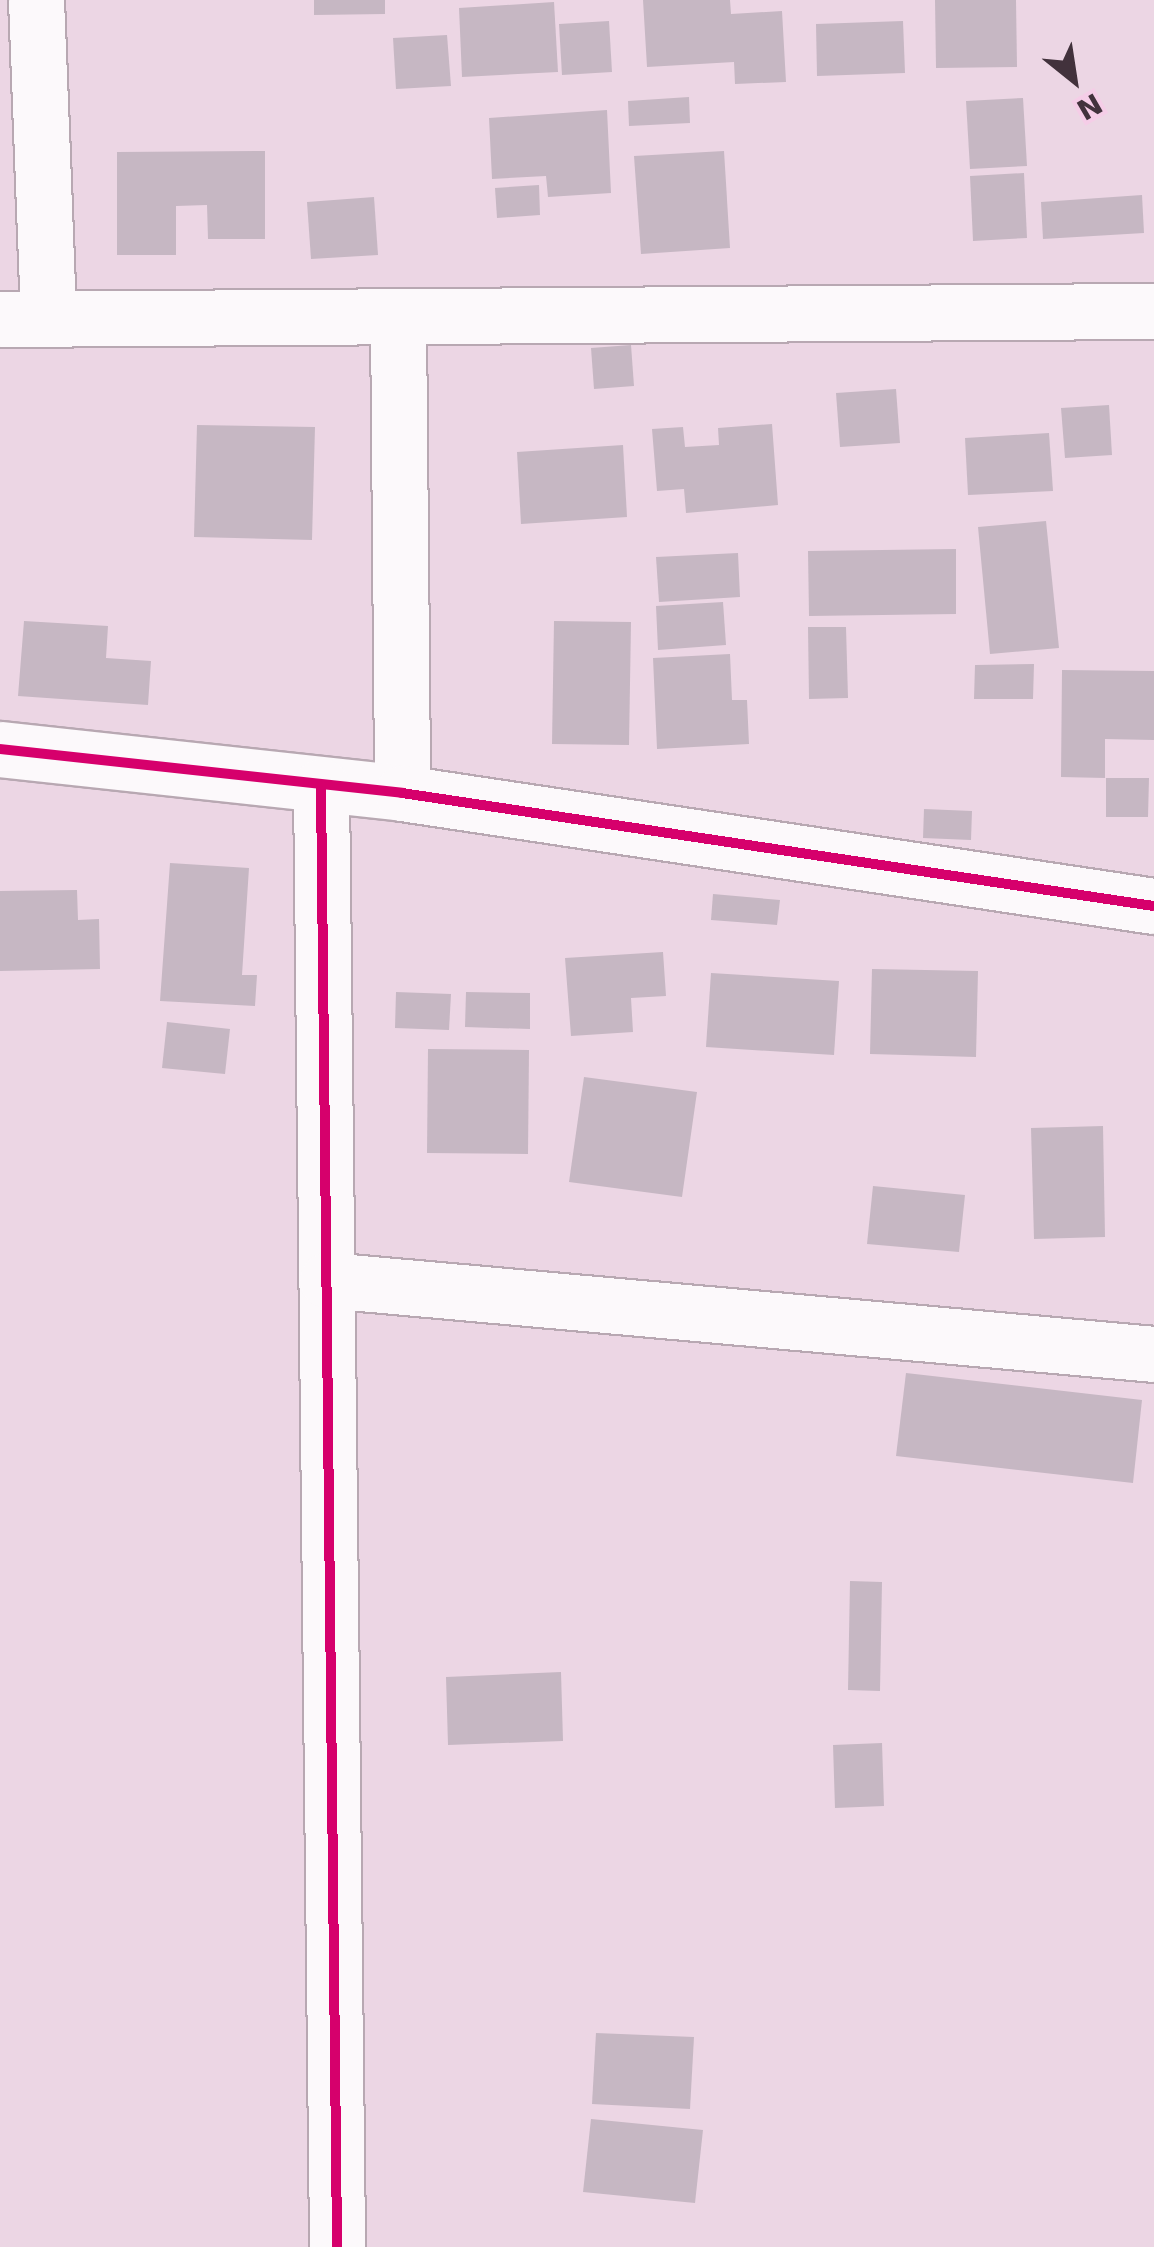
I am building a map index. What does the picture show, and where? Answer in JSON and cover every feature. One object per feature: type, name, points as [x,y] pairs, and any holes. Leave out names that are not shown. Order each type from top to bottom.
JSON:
[{"type":"street","points":[[36,0],[24,318],[1154,311]]},
{"type":"street","points":[[398,316],[402,793]]},
{"type":"street","points":[[0,749],[402,793],[1154,906]]},
{"type":"street","points":[[320,786],[337,2247]]},
{"type":"street","points":[[327,1280],[1154,1354]]},
{"type":"building","points":[[314,0],[385,0],[385,14],[314,15]]},
{"type":"building","points":[[643,0],[730,0],[731,14],[782,11],[786,82],[735,84],[734,62],[647,67]]},
{"type":"building","points":[[935,0],[1016,0],[1017,67],[936,68]]},
{"type":"building","points":[[554,2],[558,72],[462,77],[459,8]]},
{"type":"building","points":[[609,21],[612,72],[562,75],[559,24]]},
{"type":"building","points":[[903,21],[905,73],[817,76],[816,24]]},
{"type":"building","points":[[447,35],[451,86],[396,89],[393,38]]},
{"type":"building","points":[[689,97],[690,123],[629,126],[628,101]]},
{"type":"building","points":[[1023,98],[1027,166],[970,169],[966,101]]},
{"type":"building","points":[[607,110],[611,193],[548,197],[546,176],[492,179],[489,118]]},
{"type":"building","points":[[265,151],[265,239],[208,239],[207,205],[176,206],[176,255],[117,255],[117,152]]},
{"type":"building","points":[[724,151],[730,248],[641,254],[634,156]]},
{"type":"building","points":[[1024,173],[1027,238],[973,241],[970,176]]},
{"type":"building","points":[[539,185],[540,215],[497,218],[495,188]]},
{"type":"building","points":[[1142,195],[1144,233],[1043,239],[1041,202]]},
{"type":"building","points":[[374,197],[378,255],[311,259],[307,202]]},
{"type":"building","points":[[631,345],[634,386],[594,389],[591,348]]},
{"type":"building","points":[[896,389],[900,443],[840,447],[836,393]]},
{"type":"building","points":[[1109,405],[1112,455],[1065,458],[1061,408]]},
{"type":"building","points":[[772,424],[778,505],[686,513],[684,489],[657,491],[652,429],[683,427],[685,447],[719,445],[718,428]]},
{"type":"building","points":[[197,425],[315,427],[312,540],[194,537]]},
{"type":"building","points":[[1049,433],[1053,491],[968,495],[965,438]]},
{"type":"building","points":[[623,445],[627,517],[521,524],[517,452]]},
{"type":"building","points":[[1046,521],[1059,648],[990,654],[978,527]]},
{"type":"building","points":[[956,549],[956,614],[809,616],[808,551]]},
{"type":"building","points":[[738,553],[740,597],[659,602],[656,557]]},
{"type":"building","points":[[723,602],[726,645],[658,650],[656,606]]},
{"type":"building","points":[[24,621],[108,626],[106,658],[151,661],[148,705],[18,696]]},
{"type":"building","points":[[554,621],[631,622],[629,745],[552,744]]},
{"type":"building","points":[[808,627],[846,627],[848,698],[809,699]]},
{"type":"building","points":[[730,654],[732,700],[747,700],[749,744],[657,749],[653,658]]},
{"type":"building","points":[[1034,664],[1033,699],[974,699],[975,665]]},
{"type":"building","points":[[1062,670],[1154,671],[1154,740],[1105,739],[1105,778],[1061,777]]},
{"type":"building","points":[[1106,778],[1149,778],[1148,817],[1106,817]]},
{"type":"building","points":[[924,809],[972,811],[971,840],[923,838]]},
{"type":"building","points":[[170,863],[249,868],[242,975],[257,975],[255,1006],[160,1001]]},
{"type":"building","points":[[77,890],[78,920],[99,919],[100,969],[0,971],[0,891]]},
{"type":"building","points":[[713,894],[780,900],[777,925],[711,920]]},
{"type":"building","points":[[663,952],[666,996],[631,998],[633,1032],[571,1036],[565,958]]},
{"type":"building","points":[[872,969],[978,971],[976,1057],[870,1054]]},
{"type":"building","points":[[711,973],[839,981],[834,1055],[706,1047]]},
{"type":"building","points":[[396,992],[451,994],[449,1030],[395,1028]]},
{"type":"building","points":[[466,992],[530,993],[530,1029],[465,1027]]},
{"type":"building","points":[[167,1022],[230,1029],[225,1074],[162,1068]]},
{"type":"building","points":[[428,1049],[529,1050],[528,1154],[427,1153]]},
{"type":"building","points":[[584,1077],[697,1092],[682,1197],[569,1182]]},
{"type":"building","points":[[1103,1126],[1105,1237],[1034,1239],[1031,1128]]},
{"type":"building","points":[[873,1186],[965,1195],[959,1252],[867,1244]]},
{"type":"building","points":[[906,1373],[1142,1400],[1133,1483],[896,1456]]},
{"type":"building","points":[[850,1581],[882,1582],[880,1691],[848,1690]]},
{"type":"building","points":[[561,1672],[563,1741],[448,1745],[446,1677]]},
{"type":"building","points":[[882,1743],[884,1806],[835,1808],[833,1745]]},
{"type":"building","points":[[596,2033],[694,2037],[690,2109],[592,2104]]},
{"type":"building","points":[[591,2119],[703,2130],[695,2203],[583,2192]]},
{"type":"cycle path","points":[[0,749],[402,793],[1154,906]]},
{"type":"cycle path","points":[[321,786],[337,2247]]}]
